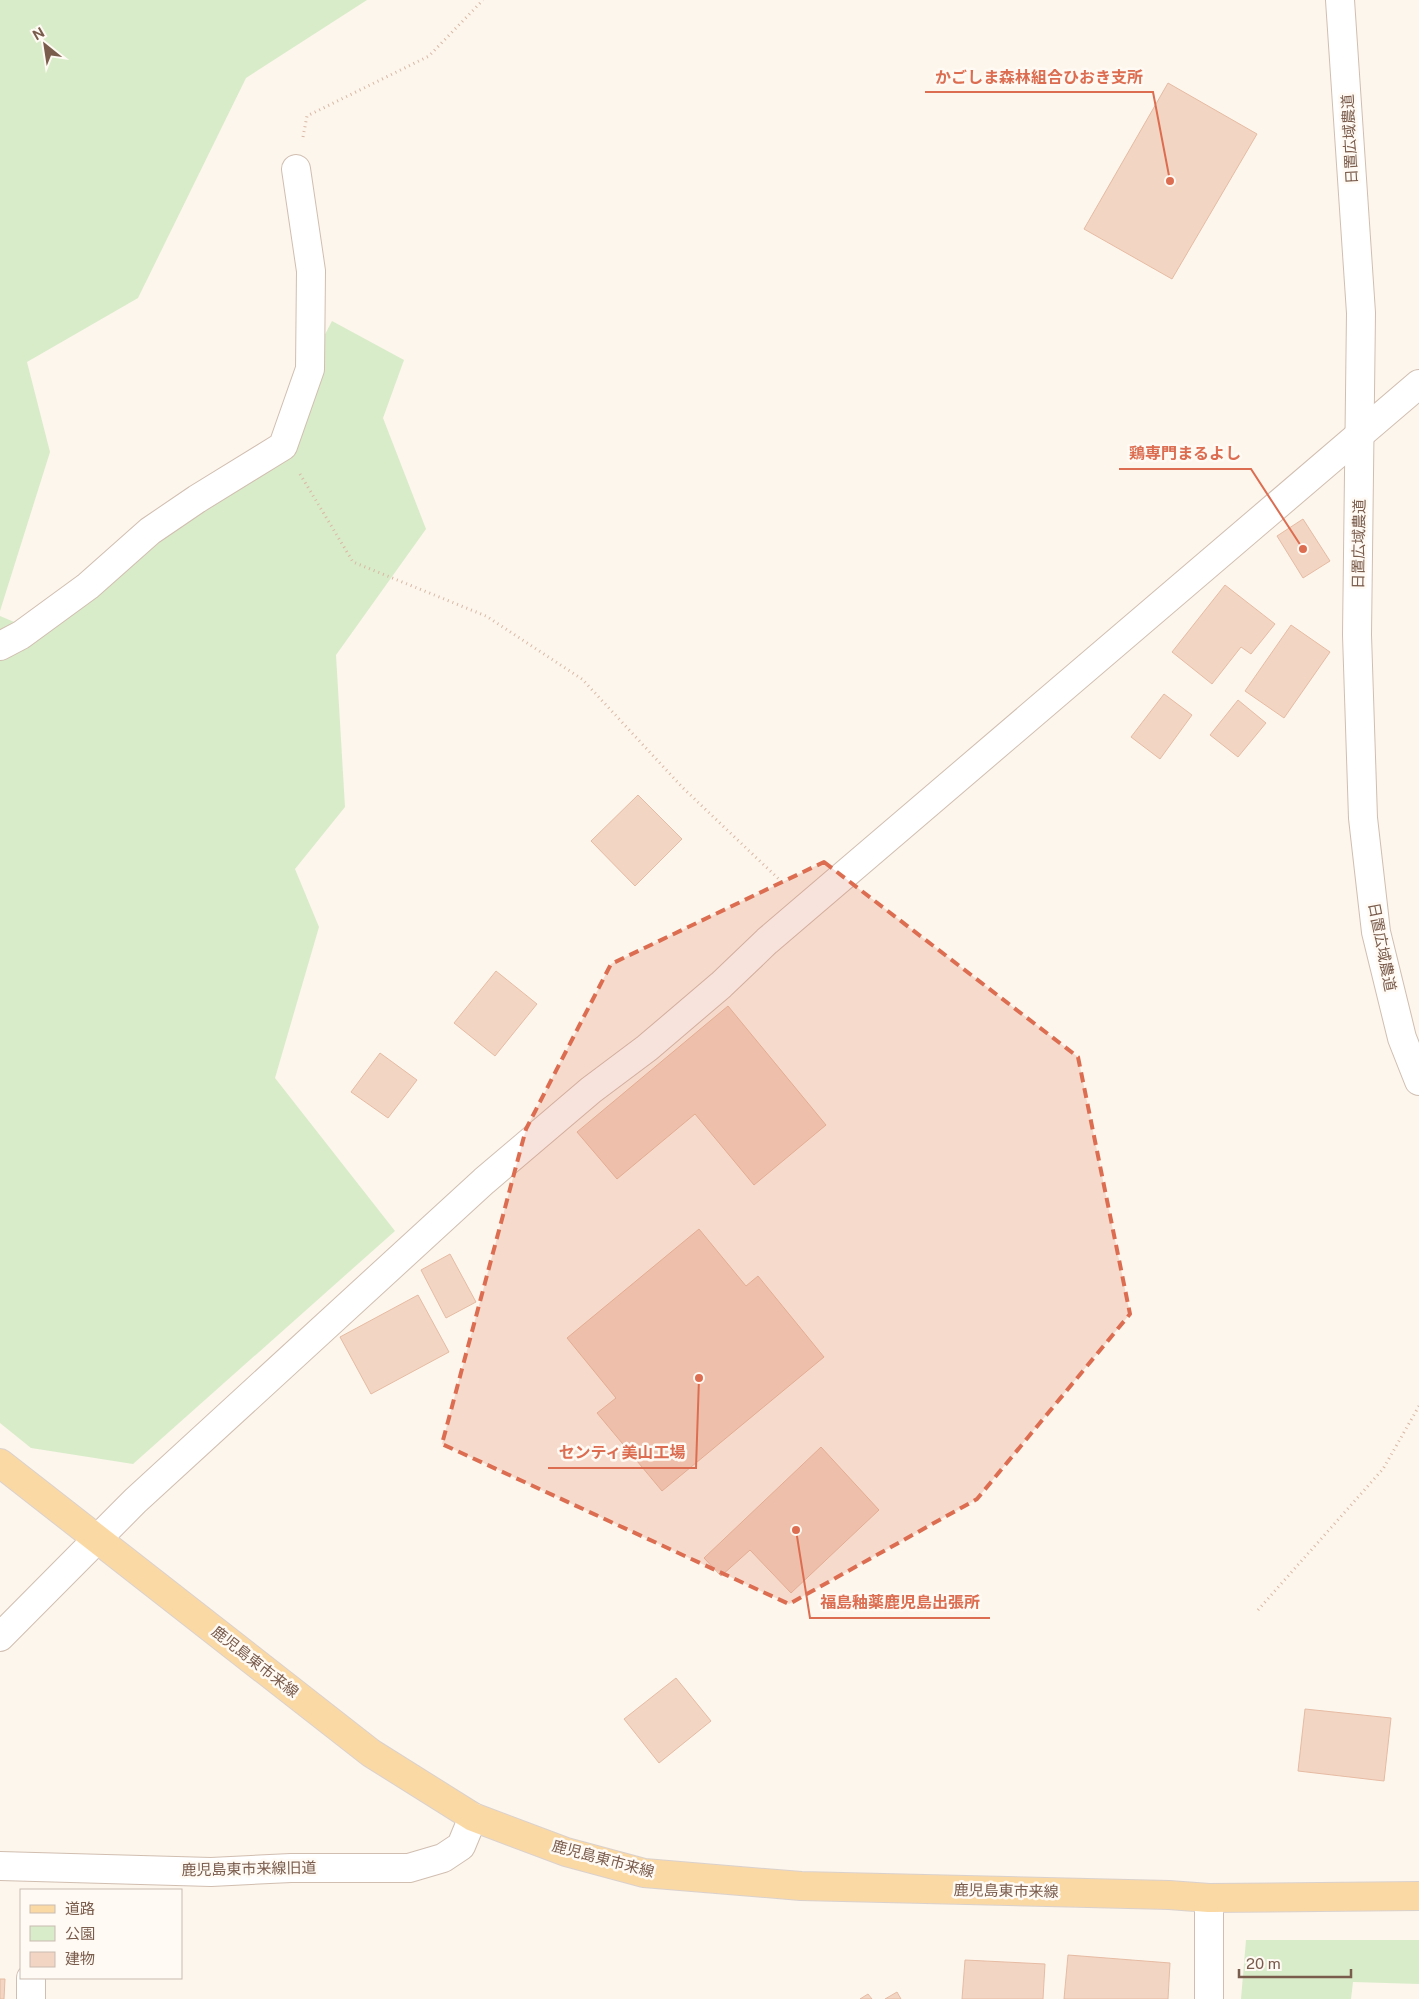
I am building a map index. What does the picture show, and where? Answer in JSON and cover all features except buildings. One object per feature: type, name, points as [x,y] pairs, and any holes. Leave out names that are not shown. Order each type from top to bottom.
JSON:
[{"type":"main road","name":"鹿児島東市来線","points":[[0,1463],[371,1753],[473,1816],[566,1852],[644,1873],[801,1886],[1169,1895],[1209,1898],[1419,1896]]},
{"type":"street","name":"日置広域農道","points":[[1340,0],[1361,313],[1357,635],[1363,818],[1376,932],[1402,1038],[1419,1081]]},
{"type":"street","points":[[0,646],[21,635],[88,586],[150,531],[197,498],[283,446],[310,369],[311,271],[296,169]]},
{"type":"street","points":[[0,1637],[135,1500],[484,1181],[591,1090],[647,1048],[720,985],[766,940],[1419,384]]},
{"type":"street","name":"鹿児島東市来線旧道","points":[[0,1866],[33,1879],[291,1868],[409,1868],[443,1858],[461,1846],[473,1816]]},
{"type":"street","points":[[1209,1898],[1210,1999]]},
{"type":"street","points":[[31,1979],[31,1999]]},
{"type":"path","points":[[296,169],[307,116],[429,56],[483,0]]},
{"type":"path","points":[[283,446],[353,562],[486,616],[582,679],[683,788],[808,905]]},
{"type":"path","points":[[1258,1610],[1383,1469],[1419,1406]]},
{"type":"highlighted area","points":[[824,862],[1078,1057],[1130,1314],[977,1499],[789,1604],[442,1444],[526,1129],[611,964]]},
{"type":"green space","points":[[0,0],[367,0],[246,78],[138,298],[27,362],[50,452],[0,611]]},
{"type":"green space","points":[[332,321],[404,360],[383,418],[426,529],[336,655],[345,807],[295,869],[319,927],[275,1078],[395,1231],[133,1464],[31,1448],[0,1423],[0,616],[45,635],[144,556],[267,446]]},
{"type":"green space","points":[[1246,1940],[1419,1940],[1419,1984],[1353,1982],[1351,1999],[1241,1999]]},
{"type":"place","name":"かごしま森林組合ひおき支所","points":[[1170,181]]},
{"type":"place","name":"鶏専門まるよし","points":[[1303,549]]},
{"type":"place","name":"センティ美山工場","points":[[699,1378]]},
{"type":"place","name":"福島釉薬鹿児島出張所","points":[[796,1530]]}]
